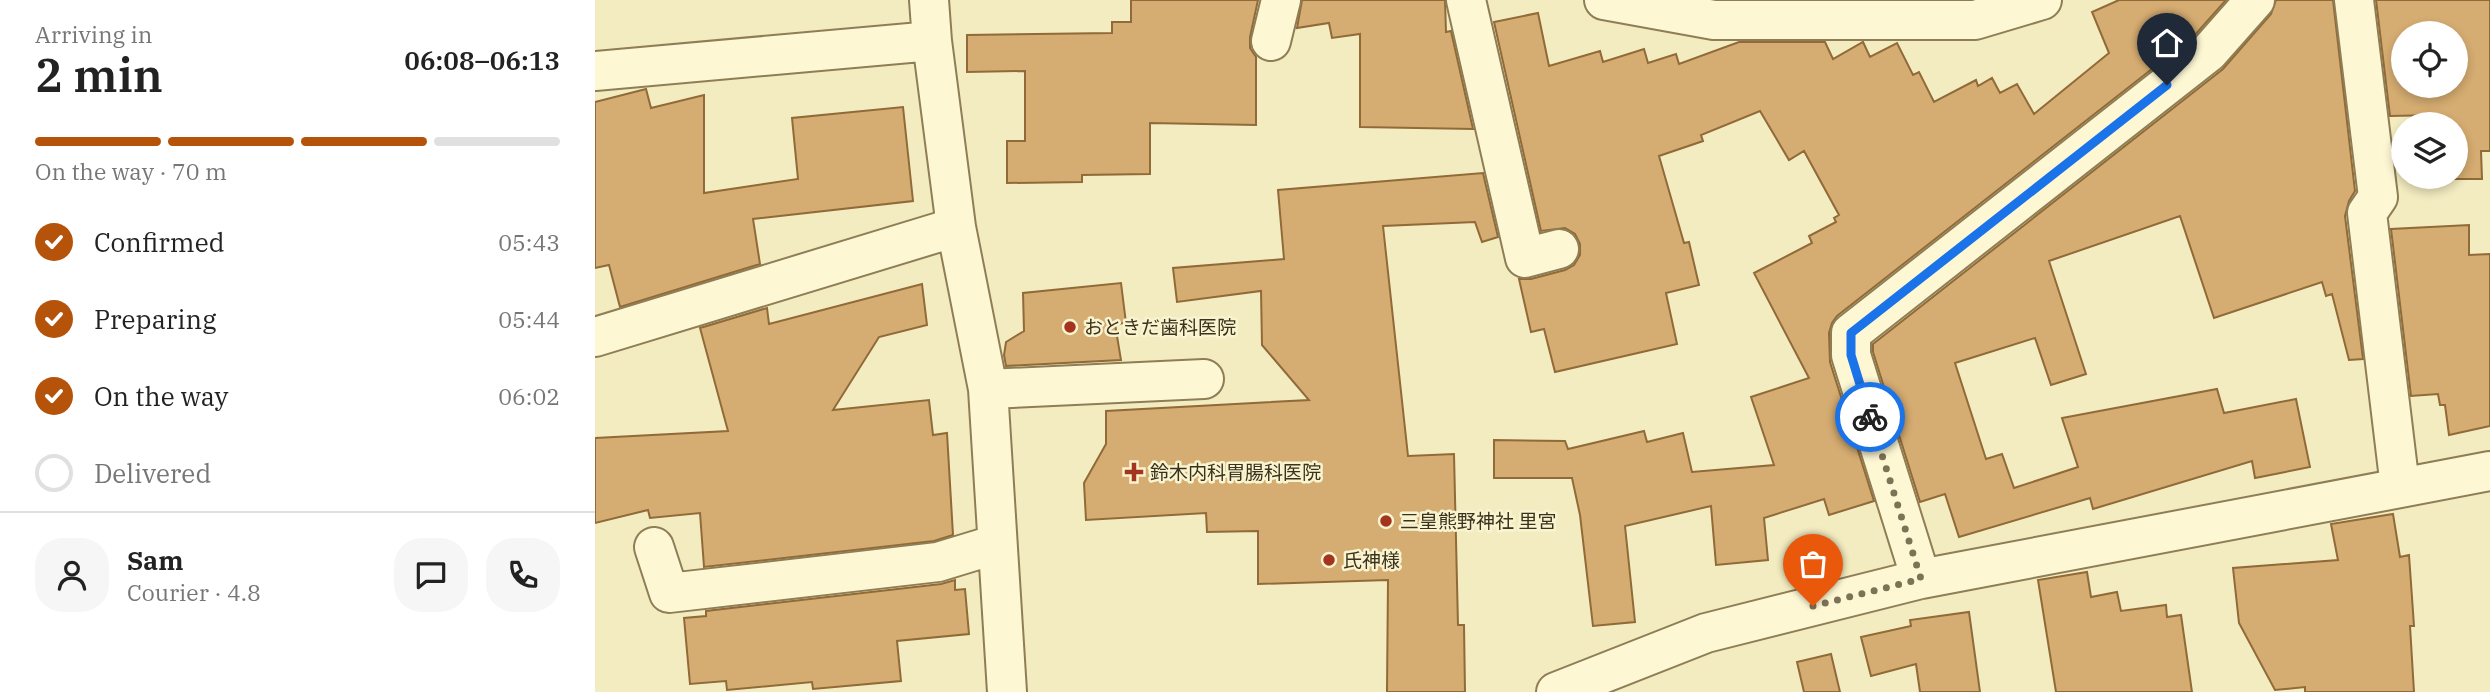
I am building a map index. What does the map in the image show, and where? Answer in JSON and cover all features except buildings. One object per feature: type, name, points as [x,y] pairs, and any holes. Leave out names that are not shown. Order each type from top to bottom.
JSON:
[{"type":"street","points":[[929,0],[956,227],[988,389],[1007,692]]},
{"type":"street","points":[[1271,41],[1281,0]]},
{"type":"street","points":[[1466,0],[1525,258],[1559,249]]},
{"type":"street","points":[[1604,0],[1714,20],[1975,20],[2042,0]]},
{"type":"street","points":[[1921,579],[1851,355],[1851,333],[2209,52],[2255,0]]},
{"type":"street","points":[[2354,0],[2378,197],[2367,213],[2400,487]]},
{"type":"street","points":[[595,71],[932,41]]},
{"type":"street","points":[[595,337],[956,227]]},
{"type":"street","points":[[988,389],[1204,379]]},
{"type":"street","points":[[1556,692],[1706,633],[1921,579],[2490,471]]},
{"type":"street","points":[[654,547],[669,593],[938,562],[997,544]]},
{"type":"way so far","points":[[1813,606],[1921,579],[1870,417]]},
{"type":"place","name":"おときだ歯科医院","points":[[1070,327]]},
{"type":"place","name":"鈴木内科胃腸科医院","points":[[1134,472]]},
{"type":"place","name":"三皇熊野神社 里宮","points":[[1386,521]]},
{"type":"place","name":"氏神様","points":[[1329,560]]},
{"type":"route","points":[[1870,417],[1851,355],[1851,333],[2167,85]]}]
